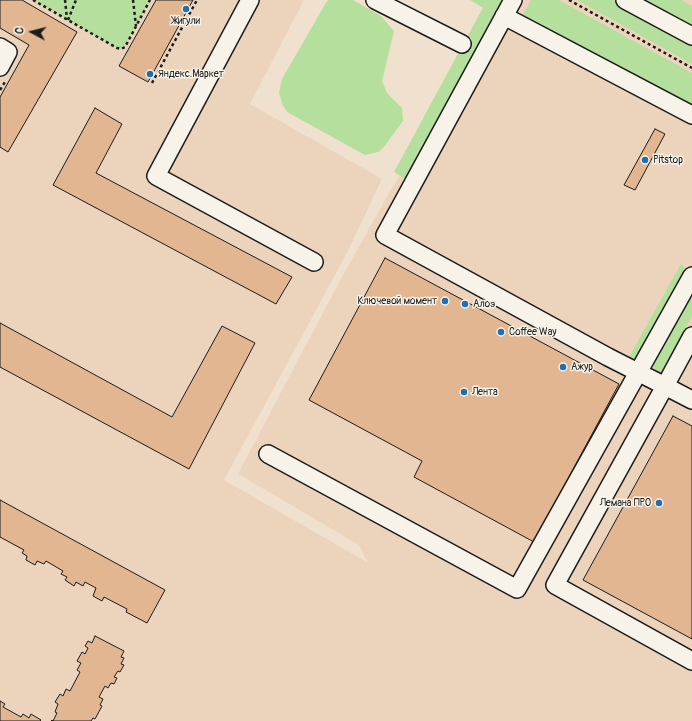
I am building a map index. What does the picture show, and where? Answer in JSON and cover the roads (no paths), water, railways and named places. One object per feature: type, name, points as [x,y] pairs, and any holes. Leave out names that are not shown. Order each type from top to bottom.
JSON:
[{"type":"street","points":[[250,0],[156,176],[314,262]]},
{"type":"street","points":[[375,0],[462,44]]},
{"type":"street","points":[[513,0],[385,235],[692,400]]},
{"type":"street","points":[[625,0],[692,36]]},
{"type":"street","points":[[504,16],[692,114]]},
{"type":"street","points":[[0,47],[8,52],[0,67]]},
{"type":"street","points":[[268,454],[517,589],[692,276]]},
{"type":"street","points":[[692,336],[555,585],[692,661]]},
{"type":"place","name":"Жигули","points":[[186,9]]},
{"type":"place","name":"Яндекс.Маркет","points":[[150,74]]},
{"type":"place","name":"Pitstop","points":[[645,160]]},
{"type":"place","name":"Ключевой момент","points":[[445,301]]},
{"type":"place","name":"Алоэ","points":[[465,304]]},
{"type":"place","name":"Coffee Way","points":[[501,332]]},
{"type":"place","name":"Ажур","points":[[563,367]]},
{"type":"place","name":"Лента","points":[[464,392]]},
{"type":"place","name":"Лемана ПРО","points":[[659,503]]}]
